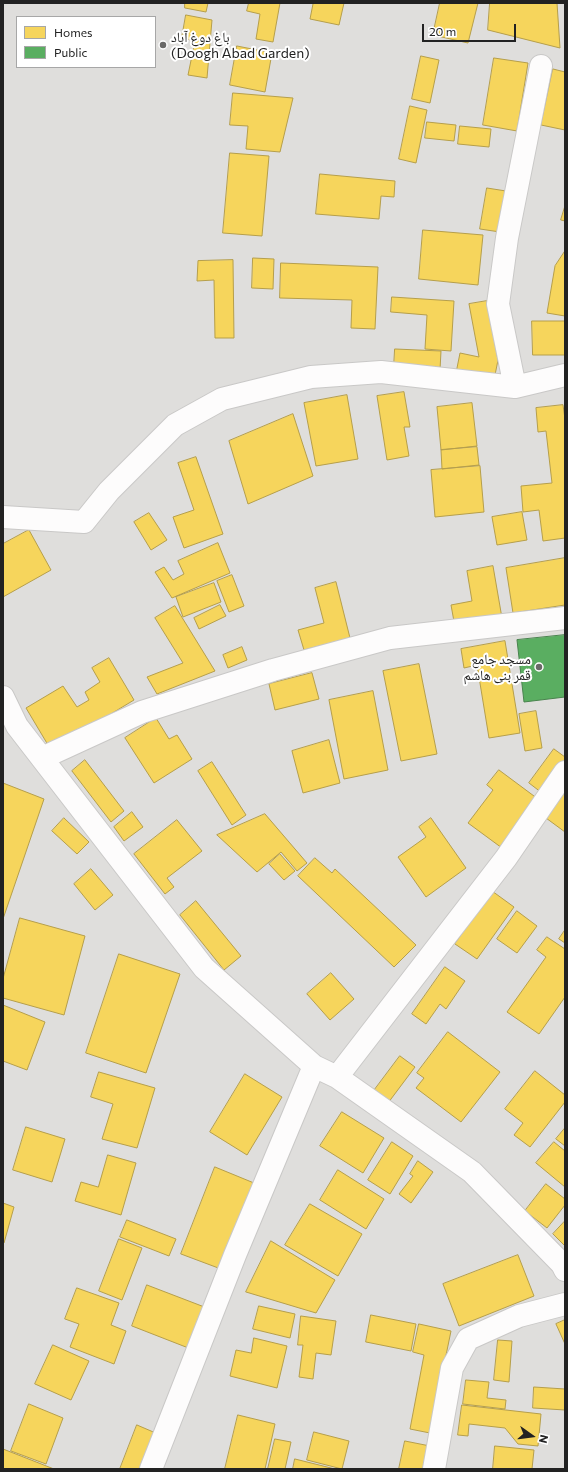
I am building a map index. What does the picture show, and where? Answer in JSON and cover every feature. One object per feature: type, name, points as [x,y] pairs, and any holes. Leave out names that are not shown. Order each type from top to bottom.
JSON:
[{"type":"street","points":[[515,387],[498,304],[507,238],[541,66]]},
{"type":"street","points":[[3,517],[84,522],[109,492],[175,425],[222,399],[310,377],[381,372],[515,387],[565,375]]},
{"type":"street","points":[[42,758],[142,712],[273,670],[390,638],[565,618]]},
{"type":"street","points":[[3,697],[17,726],[204,968],[314,1066],[337,1077],[472,1172],[562,1264],[565,1270]]},
{"type":"street","points":[[337,1077],[506,858],[565,772]]},
{"type":"street","points":[[151,1469],[235,1255],[314,1066]]},
{"type":"street","points":[[434,1469],[452,1368],[468,1339],[519,1316],[565,1304]]},
{"type":"shaded area","points":[[3,3],[565,3],[565,1469],[3,1469]]},
{"type":"building: Homes","points":[[185,3],[208,3],[206,12],[185,8]]},
{"type":"building: Homes","points":[[249,3],[280,3],[273,42],[256,39],[260,14],[247,11]]},
{"type":"building: Homes","points":[[308,3],[344,3],[339,25],[310,19],[313,4]]},
{"type":"building: Homes","points":[[440,3],[478,3],[468,43],[433,35]]},
{"type":"building: Homes","points":[[490,3],[557,3],[560,48],[488,30]]},
{"type":"building: Homes","points":[[186,15],[212,20],[207,78],[188,75],[195,41],[182,38]]},
{"type":"building: Homes","points":[[237,46],[272,53],[265,92],[230,85]]},
{"type":"building: Homes","points":[[421,56],[439,60],[430,103],[412,99]]},
{"type":"building: Homes","points":[[494,58],[528,63],[517,131],[483,125]]},
{"type":"building: Homes","points":[[553,69],[565,72],[565,130],[541,125]]},
{"type":"building: Homes","points":[[233,93],[293,98],[280,152],[246,149],[248,126],[230,125]]},
{"type":"building: Homes","points":[[410,106],[427,110],[416,163],[399,159]]},
{"type":"building: Homes","points":[[427,122],[456,125],[454,141],[425,138]]},
{"type":"building: Homes","points":[[460,126],[491,129],[489,147],[458,144]]},
{"type":"building: Homes","points":[[230,153],[269,156],[262,236],[223,233]]},
{"type":"building: Homes","points":[[320,174],[395,181],[394,197],[381,196],[379,219],[316,214]]},
{"type":"building: Homes","points":[[487,188],[506,191],[500,232],[480,229]]},
{"type":"building: Homes","points":[[565,206],[565,221],[561,220]]},
{"type":"building: Homes","points":[[423,230],[483,235],[478,285],[419,279]]},
{"type":"building: Homes","points":[[565,251],[565,316],[547,313],[555,266]]},
{"type":"building: Homes","points":[[253,258],[274,259],[273,289],[252,288]]},
{"type":"building: Homes","points":[[233,260],[234,338],[215,338],[214,280],[197,281],[198,261]]},
{"type":"building: Homes","points":[[281,263],[378,267],[375,329],[351,328],[352,300],[280,298]]},
{"type":"building: Homes","points":[[392,297],[454,301],[451,351],[425,349],[427,315],[391,312]]},
{"type":"building: Homes","points":[[487,301],[498,360],[494,380],[456,373],[460,353],[479,357],[469,304]]},
{"type":"building: Homes","points":[[532,321],[565,321],[565,355],[533,355]]},
{"type":"building: Homes","points":[[395,349],[441,351],[440,370],[394,367]]},
{"type":"building: Homes","points":[[404,392],[410,427],[404,427],[409,456],[387,460],[377,396]]},
{"type":"building: Homes","points":[[347,395],[358,459],[316,466],[304,403]]},
{"type":"building: Homes","points":[[472,403],[477,446],[441,450],[437,407]]},
{"type":"building: Homes","points":[[563,405],[565,419],[565,538],[543,541],[539,510],[523,512],[521,486],[552,483],[546,431],[538,432],[536,408]]},
{"type":"building: Homes","points":[[293,414],[313,476],[248,504],[229,441]]},
{"type":"building: Homes","points":[[477,447],[479,465],[442,469],[441,450]]},
{"type":"building: Homes","points":[[196,457],[223,534],[184,548],[173,517],[194,510],[178,463]]},
{"type":"building: Homes","points":[[480,466],[484,512],[435,517],[431,470]]},
{"type":"building: Homes","points":[[522,512],[527,540],[497,545],[492,517]]},
{"type":"building: Homes","points":[[149,513],[167,540],[151,550],[134,522]]},
{"type":"building: Homes","points":[[29,530],[51,570],[3,597],[3,544]]},
{"type":"building: Homes","points":[[218,543],[230,573],[172,598],[155,572],[164,567],[173,580],[184,574],[178,561]]},
{"type":"building: Homes","points":[[565,558],[565,605],[513,613],[506,568]]},
{"type":"building: Homes","points":[[493,566],[502,618],[455,627],[451,605],[472,601],[467,571]]},
{"type":"building: Homes","points":[[232,575],[244,606],[229,612],[217,581]]},
{"type":"building: Homes","points":[[336,582],[350,638],[304,650],[298,630],[324,623],[315,588]]},
{"type":"building: Homes","points":[[214,583],[221,602],[183,617],[176,597]]},
{"type":"building: Homes","points":[[220,605],[226,616],[199,629],[194,618]]},
{"type":"building: Homes","points":[[175,606],[215,671],[157,694],[147,677],[183,663],[155,618]]},
{"type":"building: Homes","points":[[505,641],[520,733],[489,738],[477,665],[464,668],[461,649]]},
{"type":"building: Homes","points":[[242,647],[247,660],[228,668],[223,655]]},
{"type":"building: Homes","points":[[109,658],[134,700],[51,750],[26,708],[63,686],[77,707],[89,700],[85,692],[100,682],[92,668]]},
{"type":"building: Homes","points":[[419,664],[437,754],[401,761],[383,671]]},
{"type":"building: Homes","points":[[312,673],[319,699],[275,710],[269,684]]},
{"type":"building: Homes","points":[[373,691],[388,770],[344,779],[329,700]]},
{"type":"building: Homes","points":[[536,711],[542,748],[525,751],[519,714]]},
{"type":"building: Homes","points":[[156,718],[169,739],[177,735],[192,759],[154,783],[125,738]]},
{"type":"building: Homes","points":[[329,740],[340,783],[303,793],[292,751]]},
{"type":"building: Homes","points":[[554,749],[565,757],[565,762],[542,793],[529,783]]},
{"type":"building: Homes","points":[[85,760],[124,811],[111,822],[72,771]]},
{"type":"building: Homes","points":[[212,762],[246,815],[232,825],[198,771]]},
{"type":"building: Homes","points":[[499,770],[538,799],[502,848],[468,823],[493,790],[487,785]]},
{"type":"building: Homes","points":[[3,783],[44,799],[3,919]]},
{"type":"building: Homes","points":[[565,791],[565,832],[546,818]]},
{"type":"building: Homes","points":[[132,812],[143,827],[124,841],[114,827]]},
{"type":"building: Homes","points":[[265,814],[307,863],[297,871],[281,852],[257,872],[217,835]]},
{"type":"building: Homes","points":[[64,818],[89,842],[77,854],[52,831]]},
{"type":"building: Homes","points":[[431,818],[466,868],[426,897],[398,857],[426,837],[419,827]]},
{"type":"building: Homes","points":[[177,820],[202,851],[167,878],[174,887],[165,894],[134,854]]},
{"type":"building: Homes","points":[[280,854],[295,871],[284,880],[269,864]]},
{"type":"building: Homes","points":[[315,858],[332,873],[335,869],[416,945],[394,967],[298,876]]},
{"type":"building: Homes","points":[[91,869],[113,895],[95,910],[74,884]]},
{"type":"building: Homes","points":[[492,891],[514,907],[477,959],[455,944]]},
{"type":"building: Homes","points":[[196,901],[241,956],[224,970],[180,915]]},
{"type":"building: Homes","points":[[517,911],[537,926],[517,953],[497,939]]},
{"type":"building: Homes","points":[[20,918],[85,936],[64,1015],[3,998],[3,979]]},
{"type":"building: Homes","points":[[565,930],[565,943],[559,939]]},
{"type":"building: Homes","points":[[547,937],[565,949],[565,997],[539,1034],[507,1012],[546,957],[537,950]]},
{"type":"building: Homes","points":[[119,954],[180,974],[146,1073],[86,1053]]},
{"type":"building: Homes","points":[[445,967],[465,981],[446,1009],[440,1004],[426,1024],[412,1014]]},
{"type":"building: Homes","points":[[331,973],[354,999],[330,1020],[307,994]]},
{"type":"building: Homes","points":[[3,1005],[45,1022],[27,1070],[3,1061]]},
{"type":"building: Homes","points":[[448,1032],[500,1072],[461,1122],[416,1088],[424,1078],[417,1073]]},
{"type":"building: Homes","points":[[400,1056],[415,1067],[388,1103],[373,1092]]},
{"type":"building: Homes","points":[[535,1071],[565,1095],[565,1102],[530,1147],[514,1135],[523,1123],[505,1109]]},
{"type":"building: Homes","points":[[99,1072],[155,1088],[137,1148],[102,1139],[113,1104],[91,1097]]},
{"type":"building: Homes","points":[[245,1074],[282,1097],[247,1155],[210,1132]]},
{"type":"building: Homes","points":[[342,1112],[384,1138],[363,1173],[320,1146]]},
{"type":"building: Homes","points":[[26,1127],[65,1139],[52,1182],[13,1170]]},
{"type":"building: Homes","points":[[565,1128],[565,1146],[556,1139]]},
{"type":"building: Homes","points":[[392,1142],[413,1156],[390,1194],[368,1180]]},
{"type":"building: Homes","points":[[554,1142],[565,1151],[565,1187],[536,1163]]},
{"type":"building: Homes","points":[[108,1155],[136,1163],[121,1215],[75,1201],[81,1182],[98,1187]]},
{"type":"building: Homes","points":[[418,1161],[433,1172],[411,1203],[399,1194],[413,1176],[410,1174]]},
{"type":"building: Homes","points":[[215,1167],[254,1183],[221,1269],[181,1254]]},
{"type":"building: Homes","points":[[338,1170],[384,1199],[366,1229],[320,1200]]},
{"type":"building: Homes","points":[[546,1184],[565,1199],[565,1205],[547,1228],[525,1211]]},
{"type":"building: Homes","points":[[3,1203],[14,1207],[4,1243],[3,1242]]},
{"type":"building: Homes","points":[[310,1204],[362,1234],[338,1276],[285,1245]]},
{"type":"building: Homes","points":[[127,1220],[176,1239],[169,1256],[120,1237]]},
{"type":"building: Homes","points":[[565,1221],[565,1246],[553,1234]]},
{"type":"building: Homes","points":[[119,1239],[142,1248],[122,1300],[99,1291]]},
{"type":"building: Homes","points":[[271,1241],[335,1280],[316,1313],[246,1292]]},
{"type":"building: Homes","points":[[518,1255],[534,1296],[459,1326],[443,1284]]},
{"type":"building: Homes","points":[[147,1285],[207,1308],[191,1349],[132,1326]]},
{"type":"building: Homes","points":[[77,1288],[119,1303],[111,1325],[126,1331],[114,1364],[70,1347],[79,1324],[65,1319]]},
{"type":"building: Homes","points":[[259,1306],[295,1314],[290,1338],[253,1329]]},
{"type":"building: Homes","points":[[371,1315],[416,1324],[411,1351],[366,1342]]},
{"type":"building: Homes","points":[[301,1316],[336,1321],[331,1355],[316,1353],[313,1379],[299,1377],[303,1345],[298,1345]]},
{"type":"building: Homes","points":[[565,1320],[565,1344],[556,1324]]},
{"type":"building: Homes","points":[[419,1324],[451,1331],[430,1433],[410,1429],[424,1355],[413,1352]]},
{"type":"building: Homes","points":[[254,1338],[287,1346],[277,1388],[230,1376],[236,1350],[251,1353]]},
{"type":"building: Homes","points":[[498,1340],[512,1341],[509,1382],[494,1380]]},
{"type":"building: Homes","points":[[53,1345],[89,1361],[71,1400],[35,1384]]},
{"type":"building: Homes","points":[[466,1380],[489,1382],[487,1398],[506,1400],[505,1409],[463,1404]]},
{"type":"building: Homes","points":[[534,1387],[565,1389],[565,1410],[533,1408]]},
{"type":"building: Homes","points":[[29,1404],[63,1418],[46,1464],[11,1451]]},
{"type":"building: Homes","points":[[462,1405],[541,1414],[538,1446],[518,1444],[505,1428],[469,1424],[468,1436],[458,1435]]},
{"type":"building: Homes","points":[[238,1415],[275,1424],[265,1469],[225,1469]]},
{"type":"building: Homes","points":[[137,1425],[158,1434],[144,1469],[120,1469]]},
{"type":"building: Homes","points":[[314,1432],[349,1441],[342,1469],[307,1460]]},
{"type":"building: Homes","points":[[275,1439],[291,1442],[285,1469],[268,1469]]},
{"type":"building: Homes","points":[[405,1441],[430,1446],[426,1469],[399,1469]]},
{"type":"building: Homes","points":[[495,1446],[534,1450],[532,1469],[493,1469]]},
{"type":"building: Homes","points":[[3,1449],[54,1469],[3,1469]]},
{"type":"building: Homes","points":[[295,1459],[335,1469],[293,1469]]},
{"type":"building: Public","points":[[565,635],[565,697],[524,702],[517,640]]},
{"type":"place","name":"باغ دوغ آباد (Doogh Abad Garden)","points":[[163,45]]},
{"type":"place","name":"مسجد جامع قمر بنی هاشم","points":[[539,667]]}]
